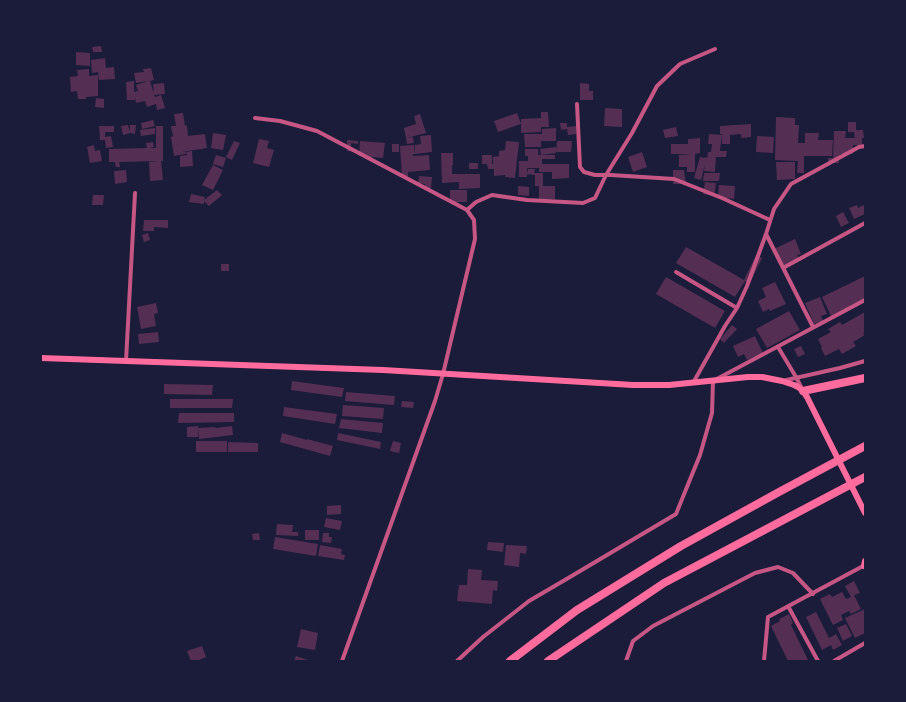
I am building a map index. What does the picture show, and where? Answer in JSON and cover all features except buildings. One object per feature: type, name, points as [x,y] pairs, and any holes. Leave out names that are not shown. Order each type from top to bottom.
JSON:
[{"type":"highway","points":[[803,392],[865,378]]},
{"type":"highway","points":[[510,661],[577,610],[681,546],[865,446]]},
{"type":"highway","points":[[548,661],[664,583],[865,477]]},
{"type":"main road","points":[[41,358],[383,370],[633,385],[669,385],[755,376],[782,381],[794,384],[803,392],[810,403],[864,512]]},
{"type":"street","points":[[467,210],[476,202],[492,195],[527,200],[583,203],[595,198],[606,175],[632,133],[658,86],[680,64],[715,49]]},
{"type":"street","points":[[577,104],[580,167],[584,172],[596,175],[674,179],[722,198],[770,220]]},
{"type":"street","points":[[255,118],[280,121],[318,131],[467,210],[474,220],[475,239],[443,374],[435,401],[342,661]]},
{"type":"street","points":[[693,383],[747,286],[774,209],[791,184],[859,147],[865,146]]},
{"type":"street","points":[[126,361],[135,192]]},
{"type":"street","points":[[783,268],[865,223]]},
{"type":"street","points":[[766,234],[813,327]]},
{"type":"street","points":[[676,272],[736,308]]},
{"type":"street","points":[[457,661],[483,637],[529,601],[676,514],[700,455],[712,413],[713,381],[865,300]]},
{"type":"street","points":[[778,347],[803,392]]},
{"type":"street","points":[[782,381],[865,362]]},
{"type":"street","points":[[764,661],[768,617],[813,594],[864,564]]},
{"type":"street","points":[[626,661],[633,641],[653,626],[755,573],[778,567],[794,572],[813,594]]},
{"type":"street","points":[[788,606],[818,661]]},
{"type":"street","points":[[834,661],[865,643]]}]
